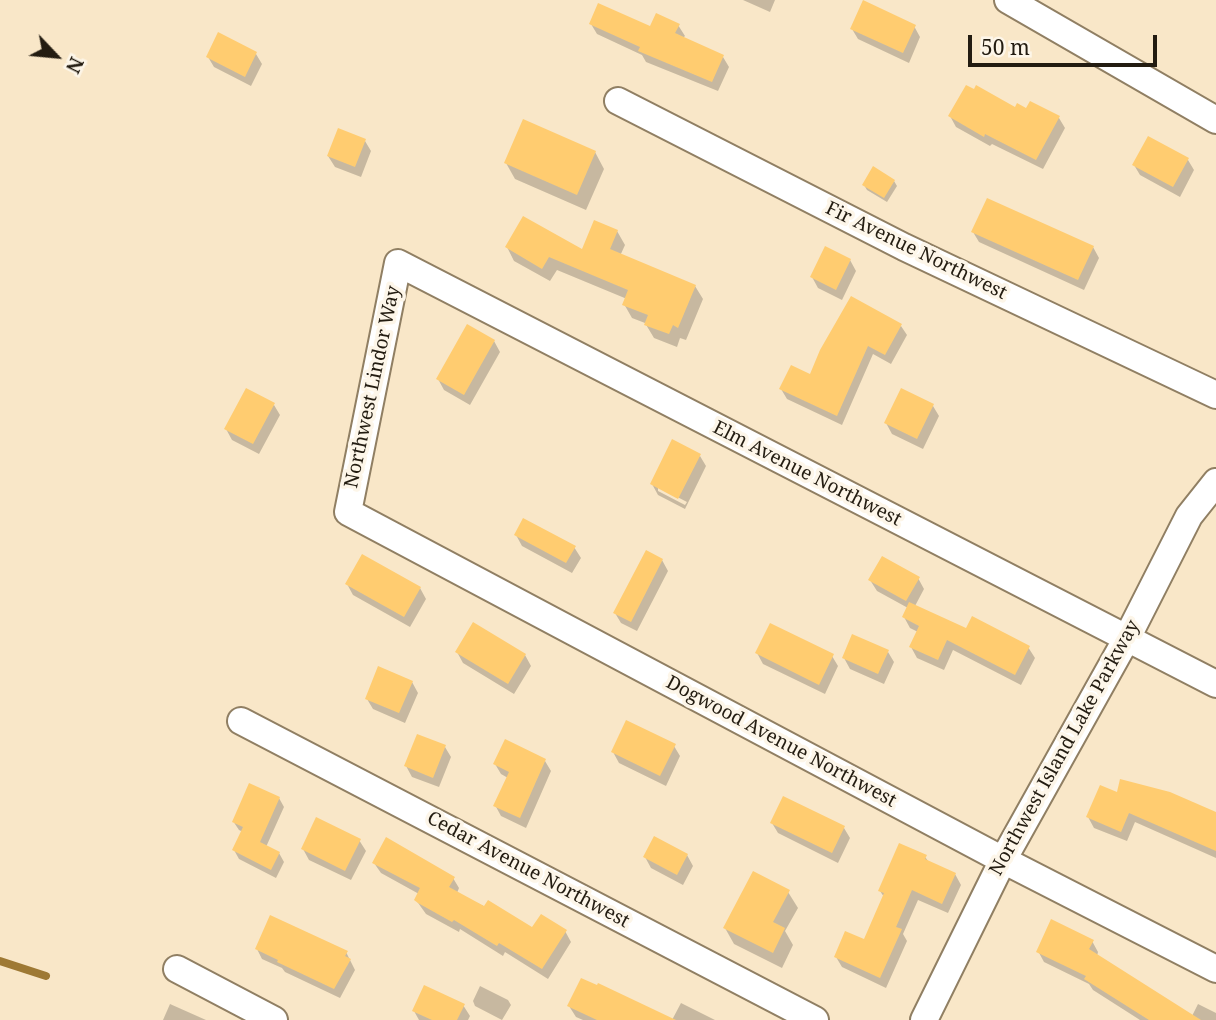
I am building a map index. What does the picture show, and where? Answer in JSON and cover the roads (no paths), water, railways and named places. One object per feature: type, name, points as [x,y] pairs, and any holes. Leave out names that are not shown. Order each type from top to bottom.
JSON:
[{"type":"street","points":[[1008,0],[1216,120]]},
{"type":"street","name":"Fir Avenue Northwest","points":[[618,101],[904,247],[1216,396]]},
{"type":"street","name":"Northwest Lindor Way","points":[[348,512],[398,263]]},
{"type":"street","name":"Elm Avenue Northwest","points":[[398,263],[1216,684]]},
{"type":"street","name":"Northwest Island Lake Parkway","points":[[924,1020],[1003,860],[1126,638],[1189,516],[1215,480]]},
{"type":"street","name":"Dogwood Avenue Northwest","points":[[348,512],[1003,860],[1216,969]]},
{"type":"street","name":"Cedar Avenue Northwest","points":[[241,721],[815,1020]]},
{"type":"street","points":[[177,969],[274,1020]]},
{"type":"waterway","points":[[0,961],[46,976]]}]
